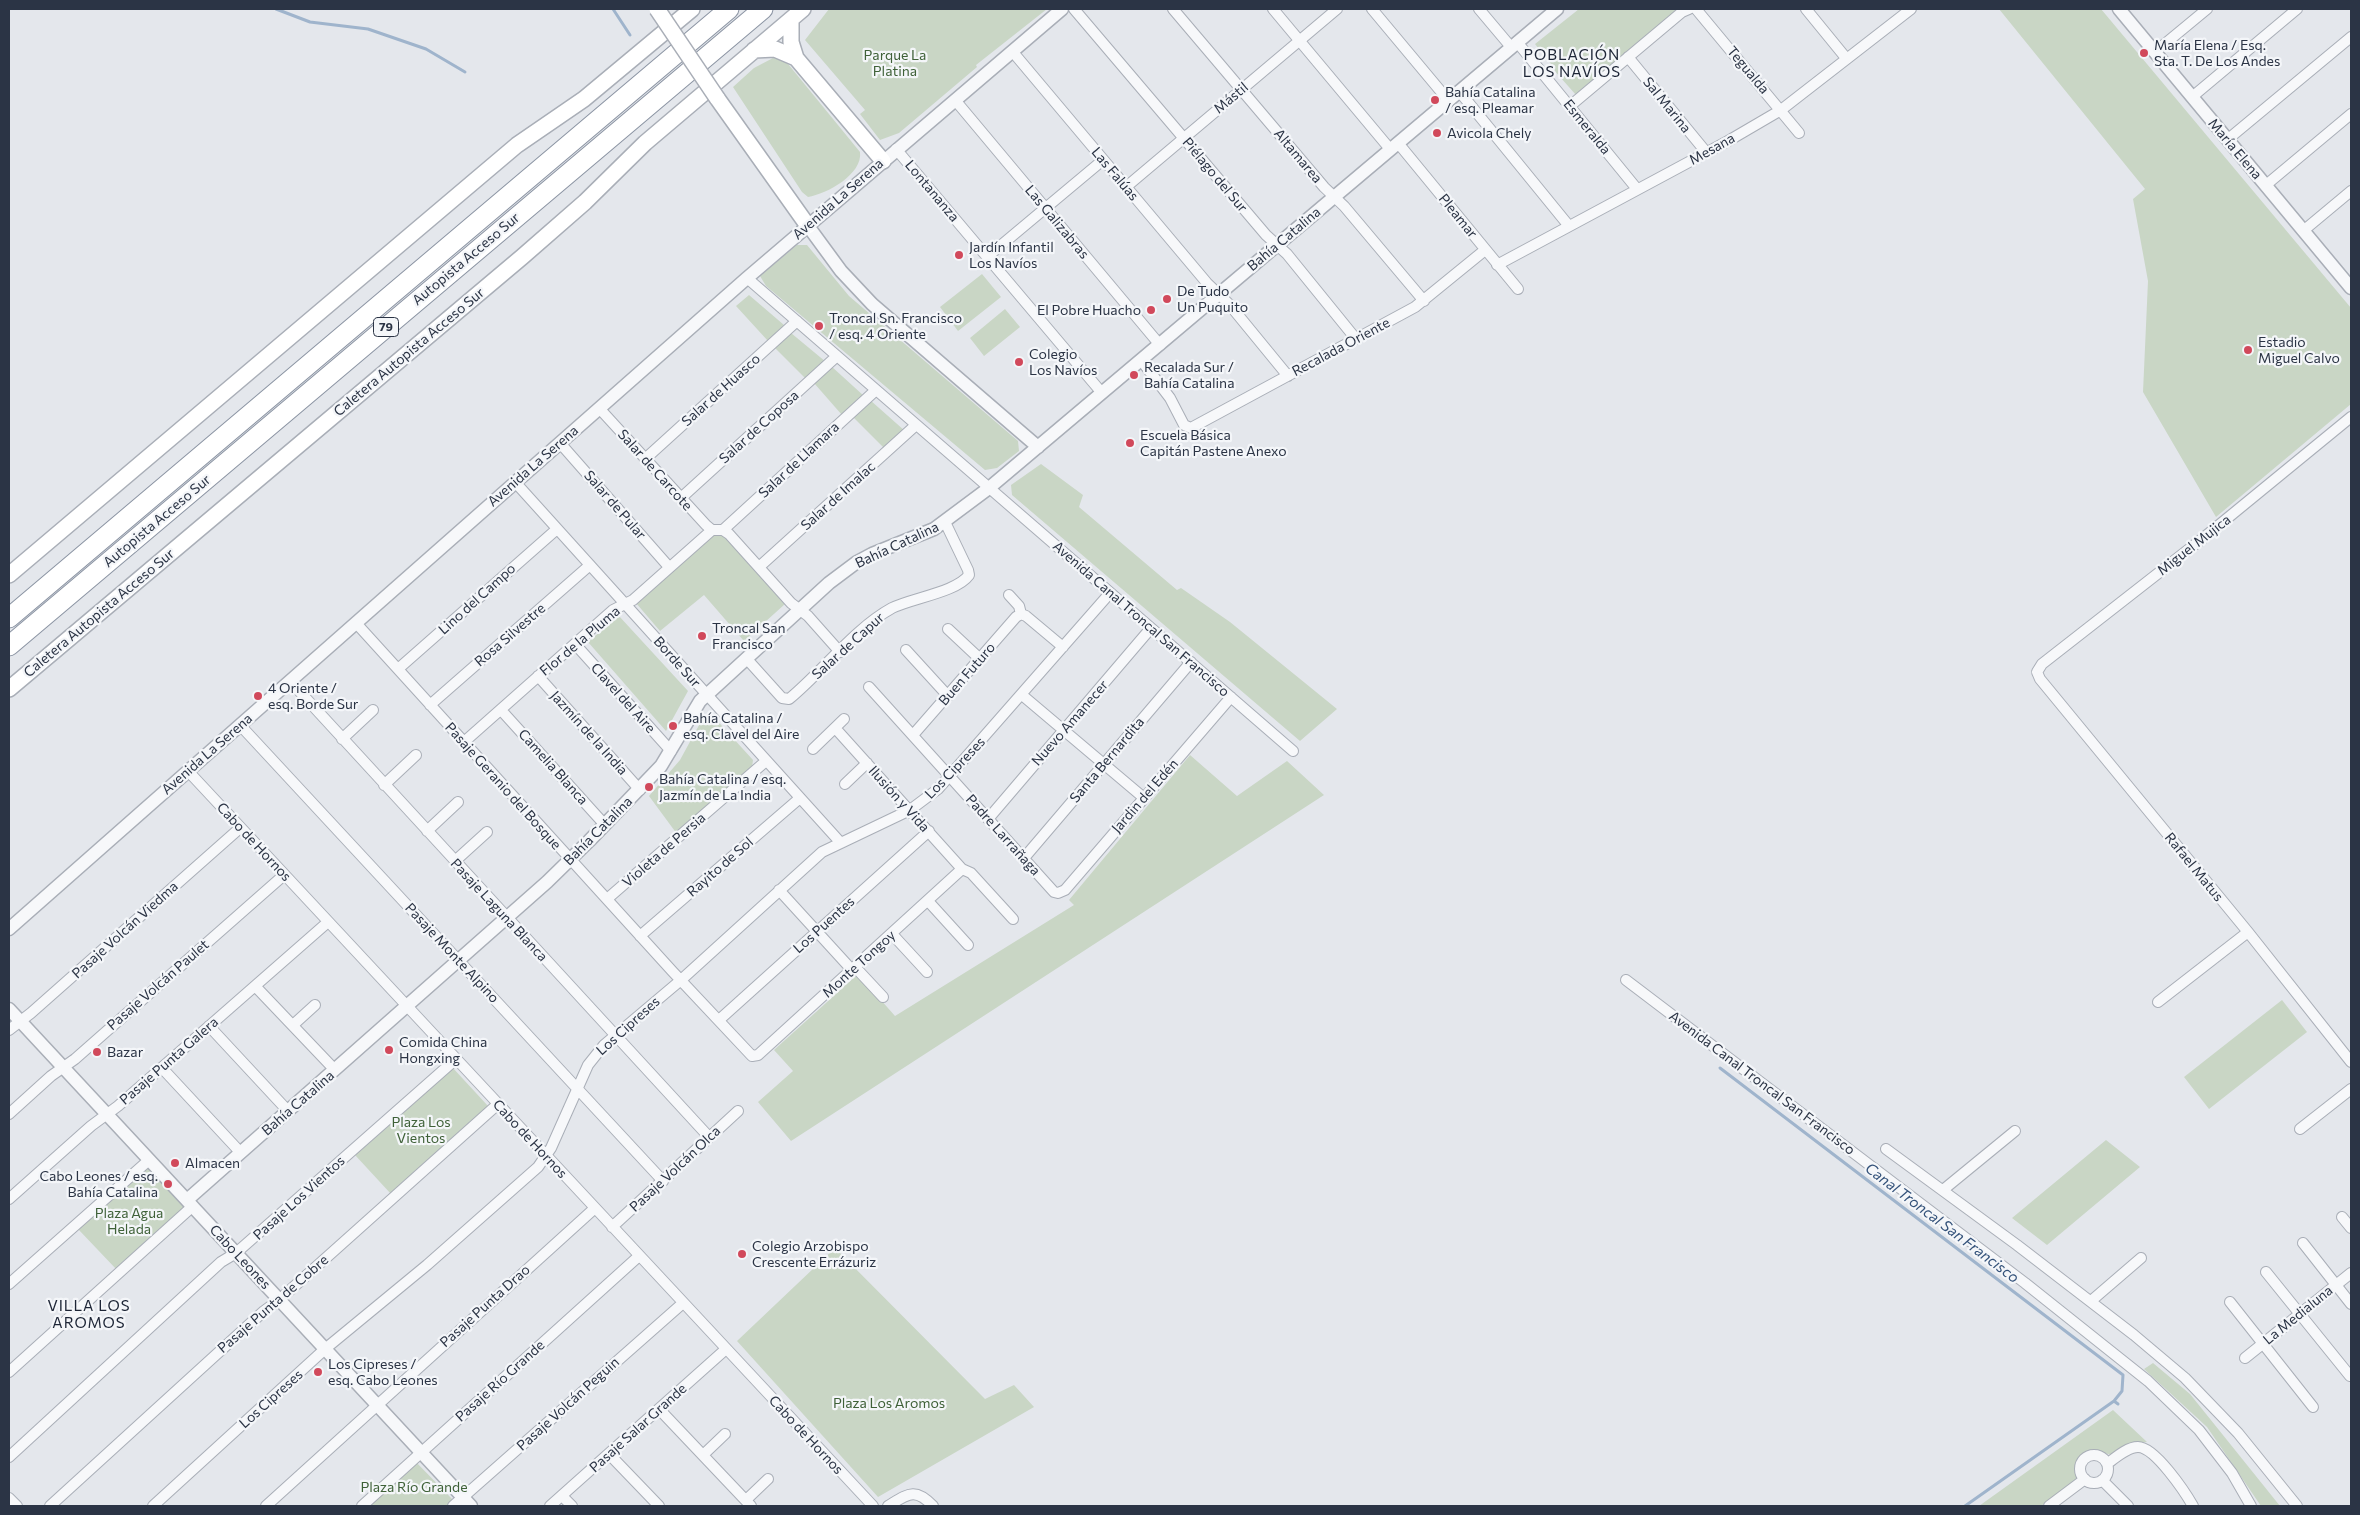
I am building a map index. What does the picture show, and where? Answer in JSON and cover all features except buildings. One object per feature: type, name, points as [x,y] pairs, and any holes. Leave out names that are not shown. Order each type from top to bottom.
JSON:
[{"type":"highway","name":"Autopista Acceso Sur","points":[[9,618],[729,9]]},
{"type":"highway","name":"Autopista Acceso Sur","points":[[9,646],[763,9]]},
{"type":"main road","points":[[657,9],[717,98],[808,226]]},
{"type":"main road","points":[[9,575],[504,156],[597,89],[692,9]]},
{"type":"main road","name":"Caletera Autopista Acceso Sur","points":[[9,689],[535,246],[584,202],[635,152],[803,9]]},
{"type":"main road","points":[[790,19],[790,42],[796,58],[883,161]]},
{"type":"main road","points":[[754,50],[775,49],[796,58]]},
{"type":"street","name":"Avenida La Serena","points":[[9,929],[747,278],[1062,9]]},
{"type":"street","name":"Piélago del Sur","points":[[1074,9],[1266,235],[1287,254],[1356,339]]},
{"type":"street","name":"Altamarea","points":[[1173,9],[1324,187],[1334,196],[1424,301]]},
{"type":"street","name":"Pleamar","points":[[1273,9],[1518,289]]},
{"type":"street","name":"Mástil","points":[[1126,187],[1337,9]]},
{"type":"street","points":[[1372,9],[1448,100]]},
{"type":"street","name":"Esmeralda","points":[[1478,9],[1570,106],[1638,189]]},
{"type":"street","name":"Bahía Catalina","points":[[9,1372],[241,1153],[571,860],[640,790],[671,751],[689,716],[707,694],[829,583],[856,562],[888,547],[925,534],[945,522],[989,488],[1557,9]]},
{"type":"street","points":[[1570,106],[1682,12],[1689,9]]},
{"type":"street","name":"Tegualda","points":[[1696,9],[1799,133]]},
{"type":"street","points":[[1806,9],[1846,58]]},
{"type":"street","name":"María Elena","points":[[2119,9],[2303,231],[2349,281]]},
{"type":"street","points":[[2155,52],[2207,9]]},
{"type":"street","points":[[2192,97],[2297,9]]},
{"type":"street","name":"Mesana","points":[[1498,265],[1781,110],[1908,10]]},
{"type":"street","points":[[2227,140],[2351,37]]},
{"type":"street","name":"Las Falúas","points":[[1012,51],[1206,283],[1229,304],[1288,376]]},
{"type":"street","name":"Sal Marina","points":[[1628,57],[1706,152]]},
{"type":"street","points":[[1460,91],[1569,226]]},
{"type":"street","name":"Las Galizabras","points":[[955,100],[1160,344]]},
{"type":"street","points":[[2266,186],[2351,114]]},
{"type":"street","name":"Lontananza","points":[[896,149],[1102,393]]},
{"type":"street","points":[[987,257],[1103,160]]},
{"type":"street","points":[[2303,231],[2351,191]]},
{"type":"street","points":[[808,226],[841,272],[872,304],[1038,448]]},
{"type":"street","name":"Recalada Oriente","points":[[1141,360],[1166,392],[1187,428],[1193,427],[1424,301],[1485,250]]},
{"type":"street","name":"Avenida Canal Troncal San Francisco","points":[[747,278],[1293,751]]},
{"type":"street","name":"Salar de Huasco","points":[[645,459],[796,321]]},
{"type":"street","name":"Salar de Coposa","points":[[681,498],[837,356]]},
{"type":"street","name":"Salar de Llamara","points":[[718,530],[876,390]]},
{"type":"street","name":"Salar de Carcote","points":[[599,408],[706,525],[729,534],[840,652]]},
{"type":"street","name":"Miguel Mujica","points":[[2038,672],[2042,664],[2202,539],[2351,418]]},
{"type":"street","name":"Salar de Imalac","points":[[759,567],[916,425]]},
{"type":"street","name":"Salar de Pular","points":[[560,443],[670,567]]},
{"type":"street","name":"Borde Sur","points":[[515,482],[840,842]]},
{"type":"street","name":"Salar de Capur","points":[[746,658],[786,700],[887,611],[909,601],[948,588],[965,579],[969,575],[945,522]]},
{"type":"street","name":"Lino del Campo","points":[[398,670],[557,529]]},
{"type":"street","name":"Flor de la Pluma","points":[[464,742],[613,610],[633,600],[670,567],[718,530]]},
{"type":"street","name":"Rosa Silvestre","points":[[430,705],[590,565]]},
{"type":"street","name":"Los Cipreses","points":[[153,1506],[325,1349],[428,1264],[538,1167],[547,1157],[592,1058],[615,1036],[681,980],[816,857],[840,842],[910,810],[950,777],[1110,593]]},
{"type":"street","points":[[1009,595],[1020,606],[1021,614],[1026,616],[1063,647]]},
{"type":"street","name":"Buen Futuro","points":[[913,735],[1021,614]]},
{"type":"street","name":"Pasaje Geranio del Bosque","points":[[356,623],[640,936],[754,1057]]},
{"type":"street","name":"Nuevo Amanecer","points":[[988,819],[1152,628]]},
{"type":"street","points":[[948,629],[980,658]]},
{"type":"street","name":"Clavel del Aire","points":[[575,644],[671,751]]},
{"type":"street","points":[[906,650],[948,696]]},
{"type":"street","name":"Santa Bernardita","points":[[1024,858],[1191,662]]},
{"type":"street","name":"Rafael Matus","points":[[2038,672],[2040,679],[2248,932],[2351,1062]]},
{"type":"street","name":"Jazmín de la India","points":[[538,676],[640,790]]},
{"type":"street","name":"Pasaje Laguna Blanca","points":[[290,681],[709,1138]]},
{"type":"street","name":"Padre Larrañaga","points":[[869,687],[1054,892],[1058,893]]},
{"type":"street","points":[[1022,695],[1144,798]]},
{"type":"street","name":"Jardin del Edén","points":[[1058,893],[1065,890],[1231,697]]},
{"type":"street","points":[[342,738],[373,710]]},
{"type":"street","name":"Camelia Blanca","points":[[501,710],[605,825]]},
{"type":"street","points":[[813,749],[836,729],[844,719]]},
{"type":"street","name":"Pasaje Monte Alpino","points":[[240,725],[663,1180]]},
{"type":"street","name":"Ilusión y Vida","points":[[836,729],[962,869],[971,874],[1013,919]]},
{"type":"street","points":[[384,785],[416,755]]},
{"type":"street","name":"Violeta de Persia","points":[[607,900],[766,761]]},
{"type":"street","points":[[845,784],[867,763]]},
{"type":"street","name":"Cabo de Hornos","points":[[188,771],[873,1506]]},
{"type":"street","name":"Rayito de Sol","points":[[640,936],[800,798]]},
{"type":"street","points":[[427,831],[458,802]]},
{"type":"street","name":"Pasaje Volcán Viedma","points":[[9,1030],[240,828]]},
{"type":"street","name":"Los Puentes","points":[[719,1020],[929,831]]},
{"type":"street","points":[[455,861],[487,832]]},
{"type":"street","name":"Monte Tongoy","points":[[754,1057],[854,969],[962,869]]},
{"type":"street","name":"Pasaje Volcán Paulet","points":[[9,1114],[284,875]]},
{"type":"street","points":[[779,890],[817,932],[883,998]]},
{"type":"street","points":[[928,901],[968,945]]},
{"type":"street","name":"Pasaje Punta Galera","points":[[9,1199],[328,922]]},
{"type":"street","points":[[2158,1002],[2248,932]]},
{"type":"street","points":[[892,934],[927,972]]},
{"type":"street","name":"Avenida Canal Troncal San Francisco","points":[[1626,980],[2025,1283],[2148,1381],[2183,1412],[2205,1437],[2232,1473],[2251,1506]]},
{"type":"street","points":[[255,986],[335,1070]]},
{"type":"street","points":[[293,1025],[315,1005]]},
{"type":"street","name":"Cabo Leones","points":[[9,1009],[376,1404],[420,1452],[462,1503]]},
{"type":"street","points":[[210,1026],[288,1111]]},
{"type":"street","name":"Pasaje Los Vientos","points":[[9,1456],[221,1262],[236,1253],[456,1059]]},
{"type":"street","points":[[162,1068],[241,1153]]},
{"type":"street","points":[[2300,1129],[2351,1089]]},
{"type":"street","name":"Pasaje Punta de Cobre","points":[[50,1506],[264,1310],[279,1300],[498,1104]]},
{"type":"street","name":"Pasaje Volcán Olca","points":[[612,1227],[738,1111]]},
{"type":"street","points":[[1943,1190],[2015,1131]]},
{"type":"street","points":[[1886,1149],[2091,1301],[2161,1358],[2207,1400],[2238,1433],[2296,1506]]},
{"type":"street","points":[[9,1284],[149,1160]]},
{"type":"street","name":"Pasaje Punta Drao","points":[[266,1506],[376,1404],[595,1208]]},
{"type":"street","points":[[2342,1217],[2351,1228]]},
{"type":"street","points":[[2303,1243],[2351,1304]]},
{"type":"street","name":"Pasaje Río Grande","points":[[362,1506],[639,1256]]},
{"type":"street","points":[[2091,1301],[2141,1258]]},
{"type":"street","points":[[2266,1272],[2350,1376]]},
{"type":"street","name":"La Medialuna","points":[[2244,1358],[2351,1273]]},
{"type":"street","points":[[2230,1302],[2313,1407]]},
{"type":"street","name":"Pasaje Volcán Peguin","points":[[462,1503],[683,1303]]},
{"type":"street","name":"Pasaje Salar Grande","points":[[550,1506],[726,1349]]},
{"type":"street","points":[[660,1409],[748,1503],[768,1479]]},
{"type":"street","points":[[703,1455],[725,1434]]},
{"type":"street","points":[[2107,1464],[2133,1448],[2146,1449],[2170,1473],[2193,1506]]},
{"type":"street","points":[[609,1454],[659,1506]]},
{"type":"street","points":[[2097,1455],[2107,1464],[2107,1473],[2102,1480],[2093,1483],[2085,1479],[2080,1467],[2088,1456],[2097,1455]]},
{"type":"street","points":[[2049,1506],[2085,1479]]},
{"type":"street","points":[[2102,1480],[2128,1506]]},
{"type":"street","points":[[888,1506],[907,1495],[915,1494],[923,1496],[933,1506]]},
{"type":"street","points":[[562,1496],[572,1506]]},
{"type":"street","points":[[9,1498],[17,1506]]},
{"type":"green space","name":"Parque La Platina","points":[[829,9],[1047,9],[976,65],[977,67],[899,133],[880,140],[860,114],[865,110],[805,40]]},
{"type":"green space","points":[[1579,9],[1679,9],[1576,95],[1553,69],[1535,44]]},
{"type":"green space","name":"Estadio Miguel Calvo","points":[[1999,9],[2101,9],[2351,308],[2351,404],[2216,517],[2143,392],[2148,281],[2133,199],[2145,189]]},
{"type":"green space","points":[[773,58],[784,59],[860,152],[856,168],[850,175],[825,192],[808,197],[802,192],[733,87],[754,68]]},
{"type":"green space","points":[[797,245],[807,245],[849,296],[1018,441],[1019,451],[997,468],[985,470],[766,286],[760,276]]},
{"type":"green space","points":[[982,274],[1001,297],[958,331],[940,307]]},
{"type":"green space","points":[[749,295],[784,325],[768,341],[736,306]]},
{"type":"green space","points":[[1005,309],[1020,327],[984,356],[970,338]]},
{"type":"green space","points":[[791,333],[826,362],[806,379],[775,348]]},
{"type":"green space","points":[[831,366],[864,396],[842,415],[814,383]]},
{"type":"green space","points":[[870,400],[905,431],[885,449],[853,417]]},
{"type":"green space","points":[[1041,464],[1083,495],[1079,507],[1177,590],[1181,588],[1230,622],[1337,709],[1300,741],[1012,495],[1011,485]]},
{"type":"green space","points":[[713,534],[722,534],[785,604],[744,641],[704,595],[660,631],[636,603]]},
{"type":"green space","points":[[619,616],[688,691],[666,731],[588,642]]},
{"type":"green space","points":[[712,715],[753,760],[752,767],[677,834],[649,796],[680,760],[704,716]]},
{"type":"green space","points":[[1190,755],[1237,796],[1287,761],[1324,795],[791,1141],[758,1102],[793,1071],[774,1050],[858,974],[895,1016],[1074,905],[1069,900]]},
{"type":"green space","points":[[2282,1000],[2307,1032],[2209,1109],[2184,1077]]},
{"type":"green space","name":"Plaza Los Vientos","points":[[452,1067],[488,1106],[391,1194],[355,1155]]},
{"type":"green space","points":[[2106,1140],[2140,1167],[2047,1245],[2012,1218]]},
{"type":"green space","name":"Plaza Agua Helada","points":[[148,1168],[186,1208],[117,1270],[78,1229]]},
{"type":"green space","name":"Plaza Los Aromos","points":[[835,1248],[985,1399],[1014,1385],[1034,1407],[878,1497],[737,1341]]},
{"type":"green space","points":[[2153,1363],[2190,1394],[2280,1506],[2261,1506],[2207,1427],[2144,1369]]},
{"type":"green space","points":[[2113,1410],[2147,1442],[2135,1443],[2112,1455],[2090,1452],[2079,1461],[2079,1480],[2041,1506],[1979,1506]]},
{"type":"green space","name":"Plaza Río Grande","points":[[415,1461],[453,1500],[447,1506],[366,1506]]},
{"type":"waterway","points":[[276,9],[310,22],[368,29],[426,49],[465,72]]},
{"type":"waterway","name":"Canal Troncal San Francisco","points":[[613,9],[630,35]]},
{"type":"waterway","name":"Canal Troncal San Francisco","points":[[1720,1068],[2123,1375],[2122,1391],[2114,1401],[2118,1404]]},
{"type":"waterway","points":[[1965,1506],[2114,1401]]},
{"type":"place","name":"María Elena / Esq. Sta. T. De Los Andes","points":[[2144,53]]},
{"type":"place","name":"Bahía Catalina / esq. Pleamar","points":[[1435,100]]},
{"type":"place","name":"Avicola Chely","points":[[1437,133]]},
{"type":"place","name":"Jardín Infantil Los Navíos","points":[[959,255]]},
{"type":"place","name":"De Tudo Un Puquito","points":[[1167,299]]},
{"type":"place","name":"El Pobre Huacho","points":[[1151,310]]},
{"type":"place","name":"Troncal Sn. Francisco / esq. 4 Oriente","points":[[819,326]]},
{"type":"place","name":"Estadio Miguel Calvo","points":[[2248,350]]},
{"type":"place","name":"Colegio Los Navíos","points":[[1019,362]]},
{"type":"place","name":"Recalada Sur / Bahía Catalina","points":[[1134,375]]},
{"type":"place","name":"Escuela Básica Capitán Pastene Anexo","points":[[1130,443]]},
{"type":"place","name":"Troncal San Francisco","points":[[702,636]]},
{"type":"place","name":"4 Oriente / esq. Borde Sur","points":[[258,696]]},
{"type":"place","name":"Bahía Catalina / esq. Clavel del Aire","points":[[673,726]]},
{"type":"place","name":"Bahía Catalina / esq. Jazmín de La India","points":[[649,787]]},
{"type":"place","name":"Comida China Hongxing","points":[[389,1050]]},
{"type":"place","name":"Bazar","points":[[97,1052]]},
{"type":"place","name":"Almacen","points":[[175,1163]]},
{"type":"place","name":"Cabo Leones / esq. Bahía Catalina","points":[[168,1184]]},
{"type":"place","name":"Colegio Arzobispo Crescente Errázuriz","points":[[742,1254]]},
{"type":"place","name":"Los Cipreses / esq. Cabo Leones","points":[[318,1372]]},
{"type":"district","name":"POBLACIÓN LOS NAVÍOS","points":[[1572,64]]},
{"type":"district","name":"VILLA LOS AROMOS","points":[[89,1314]]}]
